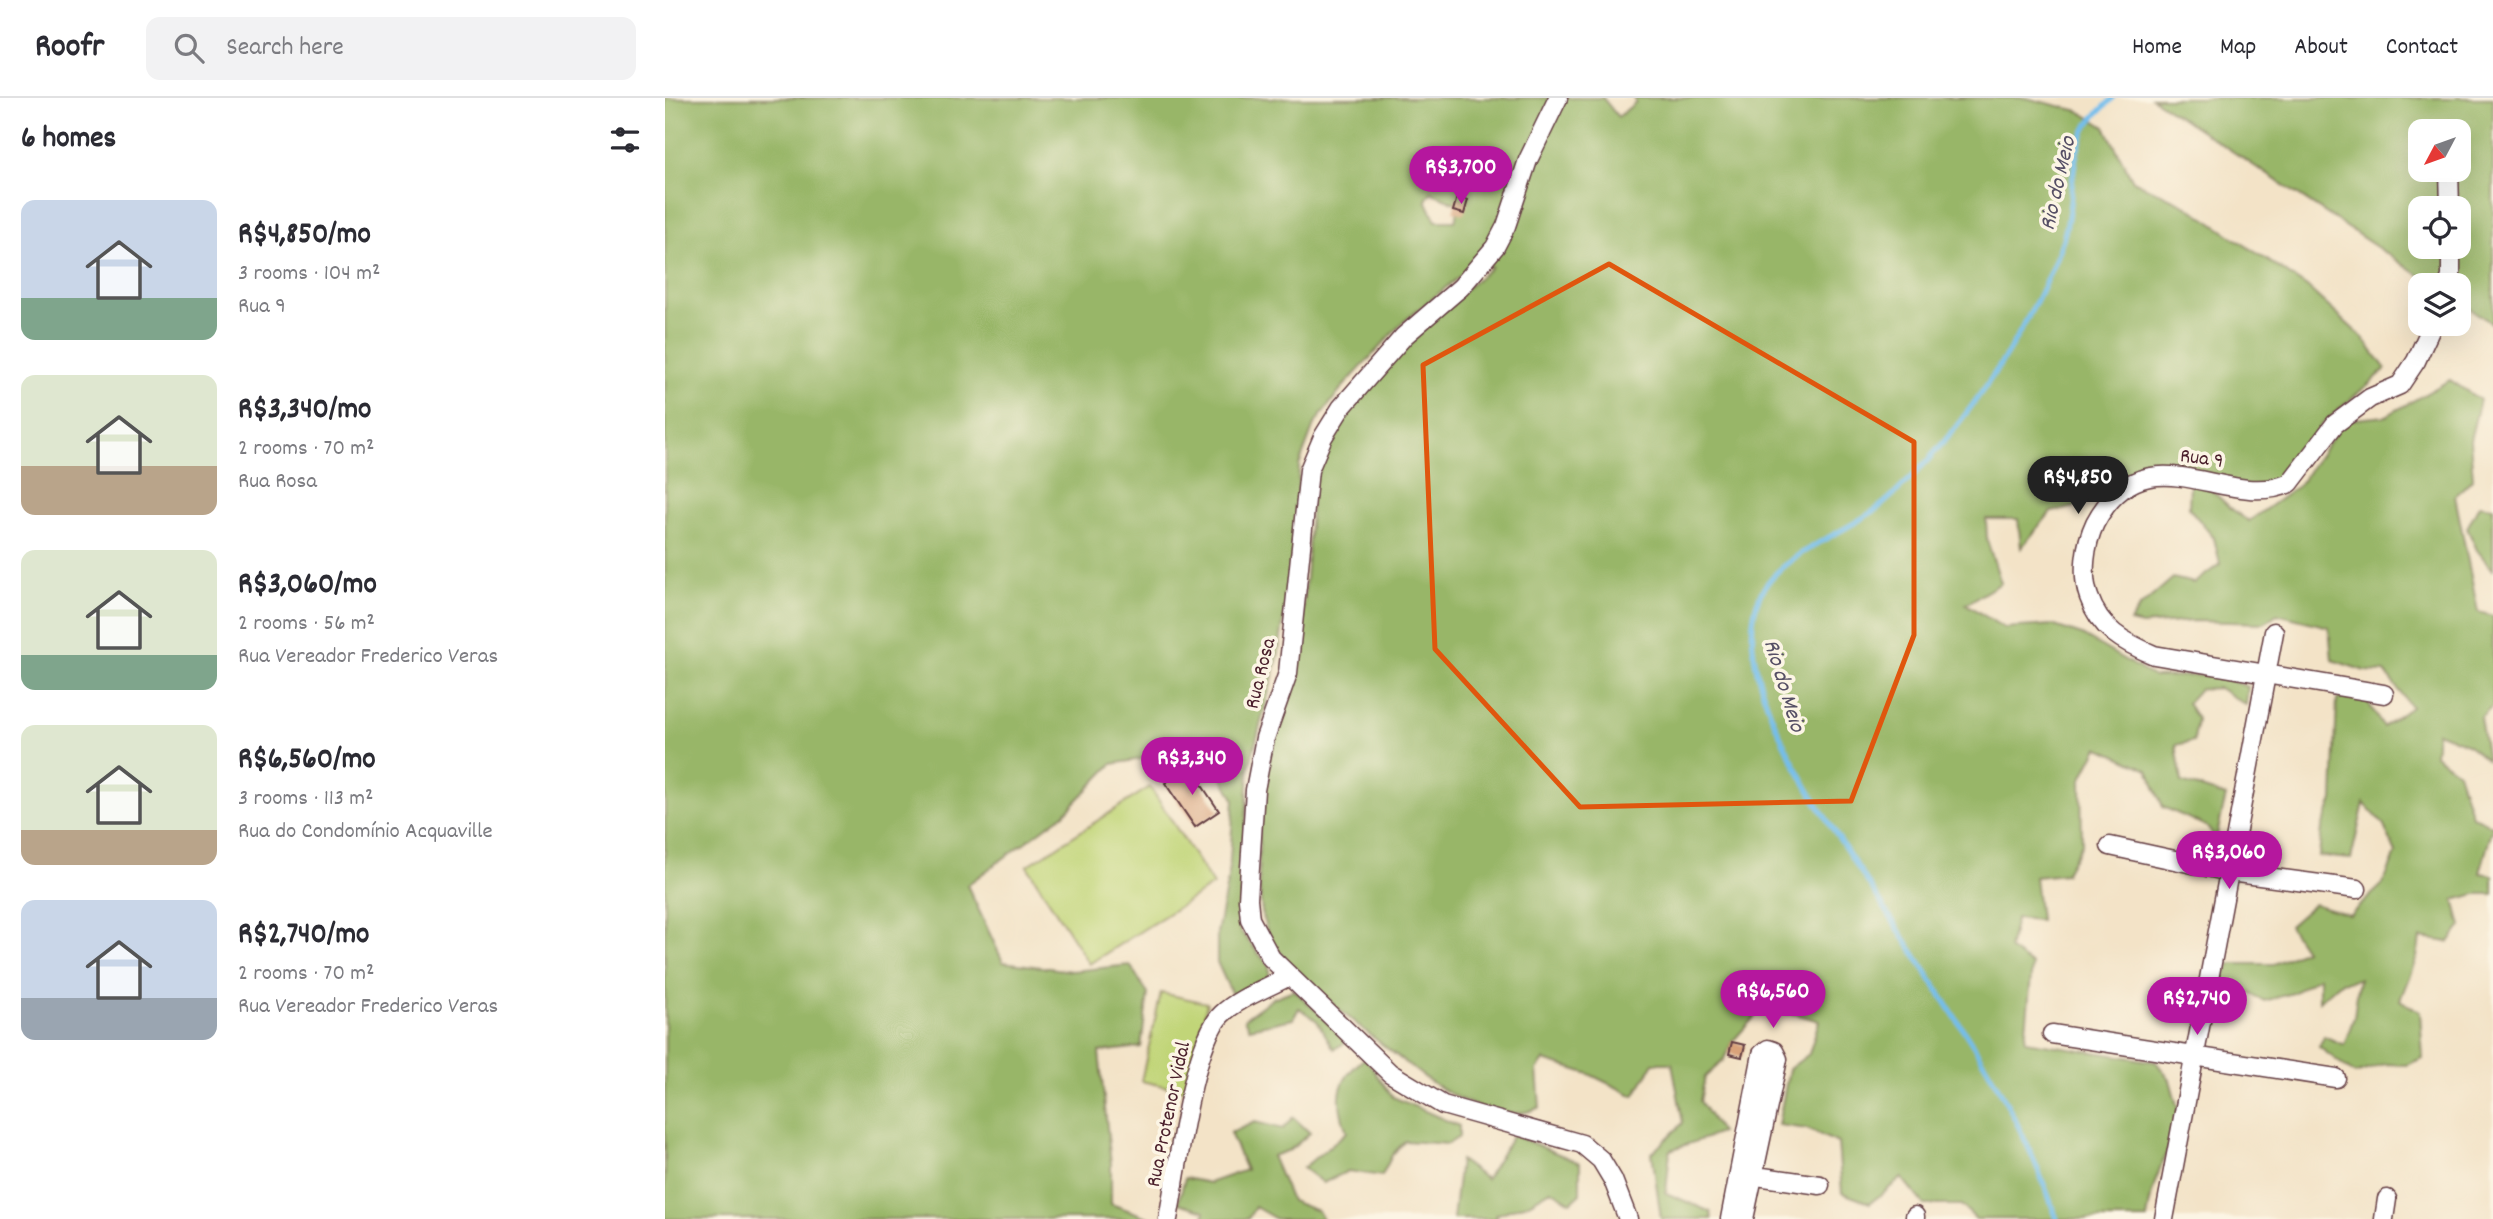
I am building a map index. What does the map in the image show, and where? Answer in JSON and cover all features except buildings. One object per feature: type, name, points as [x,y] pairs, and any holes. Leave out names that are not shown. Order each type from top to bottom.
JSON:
[{"type":"street","name":"Rua Rosa","points":[[1558,98],[1528,160],[1506,226],[1495,247],[1461,286],[1404,336],[1341,408],[1322,437],[1309,470],[1287,673],[1265,738],[1255,790],[1248,899],[1250,919],[1259,941],[1287,977],[1390,1073],[1422,1094],[1471,1114],[1582,1144],[1601,1160],[1623,1198],[1628,1219]]},
{"type":"street","name":"Rua 9","points":[[2384,694],[2154,655],[2111,633],[2095,614],[2087,590],[2087,547],[2103,509],[2128,486],[2161,475],[2187,475],[2261,488],[2290,482],[2335,424],[2370,398],[2400,385],[2416,361],[2427,336]]},
{"type":"street","points":[[2164,1219],[2274,632]]},
{"type":"street","points":[[2110,845],[2230,872],[2357,889]]},
{"type":"street","name":"Rua Protenor Vidal","points":[[1168,1219],[1196,1073],[1208,1032],[1224,1012],[1287,977]]},
{"type":"street","points":[[2052,1034],[2336,1078]]},
{"type":"street","points":[[1730,1219],[1745,1175],[1778,1059],[1774,1051],[1768,1049],[1762,1054],[1745,1175],[1745,1219]]},
{"type":"street","points":[[1745,1175],[1820,1185]]},
{"type":"street","points":[[2384,1219],[2388,1199]]},
{"type":"highlighted area","points":[[1609,264],[1914,442],[1914,635],[1851,801],[1580,807],[1435,649],[1423,365]]},
{"type":"green space","points":[[665,98],[1603,98],[1618,117],[1636,102],[1634,98],[2026,98],[2079,111],[2105,127],[2133,181],[2187,206],[2307,287],[2363,338],[2386,369],[2321,425],[2302,458],[2277,487],[2212,491],[2244,518],[2249,521],[2298,486],[2345,420],[2386,416],[2450,380],[2480,400],[2470,440],[2473,478],[2455,496],[2478,612],[2493,616],[2493,706],[2480,718],[2487,760],[2467,744],[2437,732],[2435,755],[2458,772],[2472,816],[2493,826],[2480,873],[2493,875],[2493,894],[2476,894],[2454,900],[2461,926],[2449,942],[2420,938],[2417,957],[2400,1000],[2420,1012],[2423,1058],[2406,1065],[2385,1064],[2355,1074],[2319,1047],[2324,1036],[2344,1045],[2354,1017],[2359,979],[2341,982],[2319,1001],[2319,977],[2293,993],[2264,1001],[2223,979],[2230,964],[2274,964],[2305,950],[2289,926],[2314,904],[2350,915],[2383,884],[2396,853],[2383,824],[2364,803],[2351,859],[2319,856],[2322,828],[2333,800],[2337,699],[2362,692],[2383,727],[2411,707],[2385,672],[2365,671],[2332,660],[2329,627],[2277,614],[2264,623],[2193,621],[2142,625],[2130,622],[2140,607],[2173,578],[2194,583],[2220,564],[2214,538],[2189,508],[2190,484],[2158,466],[2125,474],[2110,489],[2096,487],[2074,507],[2051,512],[2021,548],[2018,519],[1986,519],[1987,540],[2001,583],[1966,604],[2004,628],[2052,625],[2082,635],[2154,677],[2217,675],[2248,687],[2246,705],[2219,688],[2200,689],[2187,703],[2197,719],[2194,741],[2176,745],[2182,782],[2226,796],[2216,839],[2206,826],[2163,807],[2148,770],[2098,747],[2081,780],[2082,844],[2065,874],[2035,877],[2040,920],[2016,918],[2009,949],[2032,965],[2025,1041],[2156,1062],[2170,1080],[2182,1123],[2160,1169],[2147,1219],[1976,1219],[1961,1205],[1924,1205],[1902,1178],[1870,1203],[1842,1193],[1838,1143],[1807,1129],[1778,1125],[1789,1069],[1809,1054],[1819,1021],[1796,1014],[1757,1014],[1732,1042],[1723,1061],[1705,1077],[1700,1101],[1721,1133],[1670,1150],[1666,1193],[1711,1212],[1712,1219],[1661,1219],[1652,1153],[1683,1123],[1672,1063],[1654,1063],[1634,1096],[1589,1074],[1544,1060],[1537,1070],[1540,1107],[1507,1113],[1489,1110],[1438,1087],[1411,1067],[1315,988],[1281,954],[1270,938],[1264,922],[1259,875],[1260,820],[1269,754],[1292,691],[1297,669],[1313,484],[1338,427],[1373,376],[1411,333],[1491,267],[1475,264],[1402,323],[1341,389],[1314,425],[1299,465],[1297,528],[1278,657],[1249,768],[1240,931],[1269,966],[1269,979],[1234,999],[1217,962],[1217,933],[1229,873],[1234,799],[1207,748],[1112,764],[1064,814],[967,885],[1003,962],[1072,971],[1130,965],[1148,994],[1141,1047],[1099,1052],[1111,1164],[1111,1204],[1153,1219],[665,1219]],"holes":[[[1431,192],[1460,205],[1455,221],[1436,221],[1426,200]]]},
{"type":"green space","points":[[2152,98],[2493,98],[2493,324],[2471,309],[2471,273],[2416,273]]},
{"type":"green space","points":[[2479,505],[2493,507],[2493,570],[2477,550],[2467,528]]},
{"type":"green space","points":[[1150,787],[1213,885],[1089,964],[1027,866]]},
{"type":"green space","points":[[1294,990],[1348,1041],[1334,1049],[1317,1021],[1299,1008],[1293,1019],[1249,1028],[1244,1019],[1273,998]]},
{"type":"green space","points":[[1161,993],[1207,1003],[1187,1091],[1141,1081]]},
{"type":"green space","points":[[1365,1058],[1393,1097],[1459,1126],[1459,1137],[1448,1144],[1405,1141],[1392,1155],[1382,1176],[1348,1171],[1323,1183],[1303,1168],[1347,1132],[1341,1110],[1341,1091],[1348,1074]]},
{"type":"green space","points":[[1293,1117],[1310,1133],[1290,1150],[1272,1156],[1291,1201],[1318,1211],[1323,1219],[1276,1219],[1255,1207],[1248,1219],[1204,1219],[1205,1211],[1178,1203],[1185,1178],[1209,1183],[1246,1170],[1230,1133],[1255,1122],[1283,1129]]},
{"type":"green space","points":[[1513,1135],[1580,1163],[1580,1194],[1571,1202],[1551,1190],[1527,1204],[1495,1215],[1496,1219],[1453,1219],[1460,1160],[1486,1179]]},
{"type":"waterway","name":"Rio do Meio","points":[[2057,1219],[2021,1132],[1988,1070],[1832,828],[1787,749],[1768,707],[1756,667],[1752,629],[1760,595],[1769,580],[1799,555],[1869,514],[1900,489],[1946,439],[1988,383],[2027,320],[2057,255],[2067,225],[2080,141],[2095,116],[2113,98]]}]
